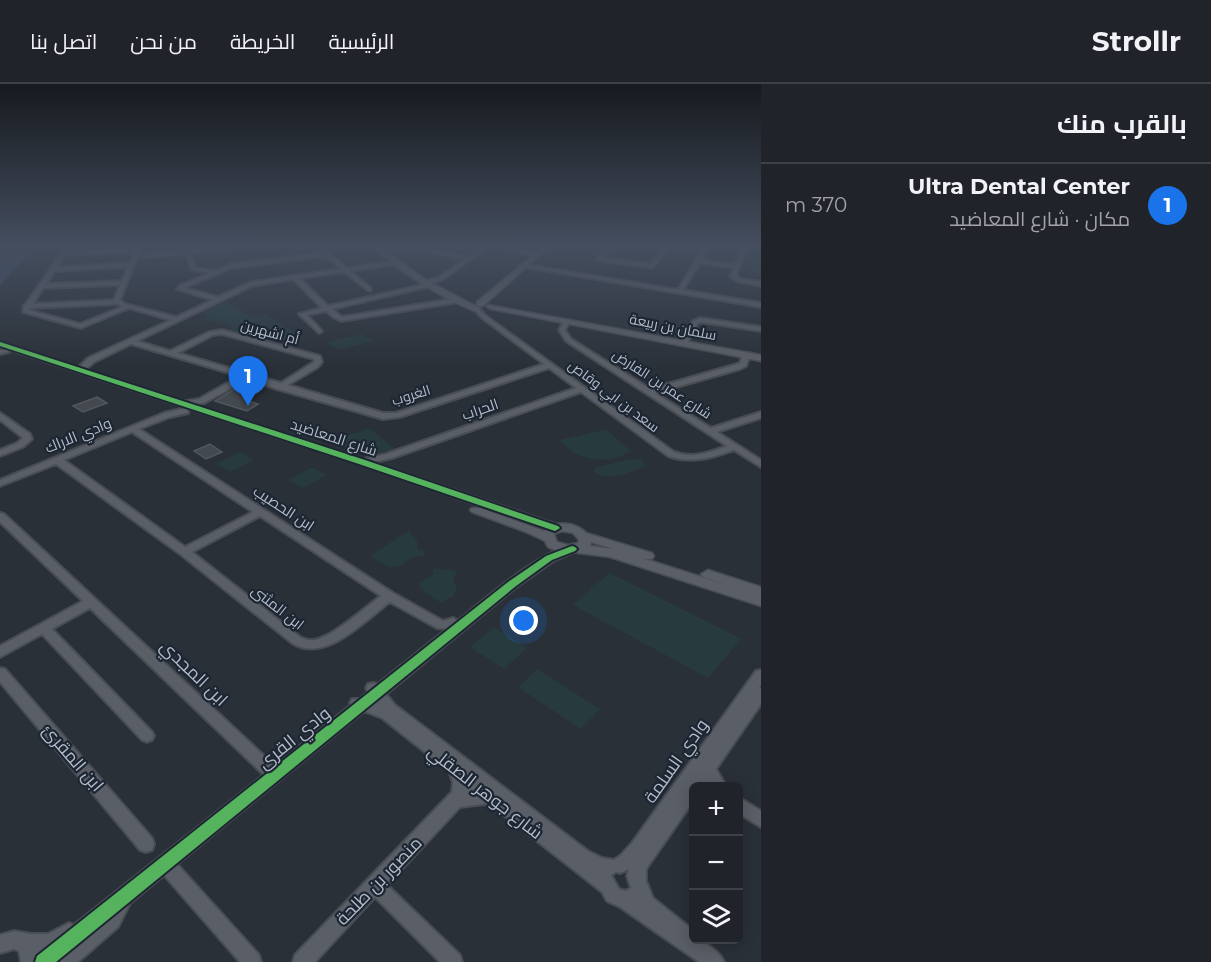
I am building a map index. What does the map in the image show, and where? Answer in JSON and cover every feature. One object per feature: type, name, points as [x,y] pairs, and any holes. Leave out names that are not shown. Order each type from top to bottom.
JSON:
[{"type":"street","points":[[39,287],[24,311],[76,326],[89,324],[129,306]]},
{"type":"street","points":[[118,302],[117,298],[121,287]]},
{"type":"street","points":[[184,287],[180,289],[218,299]]},
{"type":"street","points":[[80,370],[88,362],[244,287]]},
{"type":"street","points":[[305,287],[338,318],[346,319],[459,300]]},
{"type":"street","points":[[319,331],[302,314],[418,287]]},
{"type":"street","points":[[435,287],[459,300],[484,306],[502,287]]},
{"type":"street","points":[[649,287],[761,305]]},
{"type":"street","points":[[680,292],[683,287]]},
{"type":"street","points":[[26,306],[118,302],[176,318]]},
{"type":"street","name":"سلمان بن ربيعة","points":[[484,306],[761,358]]},
{"type":"street","name":"سعد بن ابي وقاص","points":[[484,306],[488,320],[664,450],[677,457],[695,458],[735,447]]},
{"type":"street","points":[[683,343],[695,322],[700,320],[761,329]]},
{"type":"street","name":"شارع عمر بن الفارض","points":[[567,321],[562,330],[568,340],[761,464]]},
{"type":"street","name":"أم اشهرين","points":[[170,354],[211,333],[222,332],[317,358],[318,362],[315,365],[280,387]]},
{"type":"street","points":[[64,365],[84,361],[128,342]]},
{"type":"street","name":"الغروب","points":[[128,342],[387,416],[549,365]]},
{"type":"street","name":"شارع المعاضيد","points":[[1,350],[80,370],[551,536]]},
{"type":"street","name":"شارع المعاضيد","points":[[1,350],[168,411],[200,405],[384,470],[551,536]]},
{"type":"street","points":[[649,392],[737,367],[743,364],[746,355]]},
{"type":"street","points":[[200,405],[245,376]]},
{"type":"street","name":"الحراب","points":[[362,462],[388,456],[582,389]]},
{"type":"street","name":"وادي الاراك","points":[[0,483],[134,429],[168,411]]},
{"type":"street","points":[[710,431],[761,415]]},
{"type":"street","points":[[0,416],[28,439],[0,453]]},
{"type":"street","name":"ابن الحصيب","points":[[134,429],[437,628],[438,633],[432,639]]},
{"type":"street","points":[[384,470],[381,464],[388,456]]},
{"type":"street","name":"ابن المثنى","points":[[57,460],[184,552],[296,640],[306,645],[318,645],[331,638],[389,596]]},
{"type":"street","points":[[184,552],[260,512]]},
{"type":"street","name":"ابن المجدي","points":[[0,516],[273,773]]},
{"type":"street","points":[[761,592],[578,544],[559,548],[551,536],[570,528],[578,544],[761,601]]},
{"type":"street","name":"وادي القرى","points":[[376,690],[432,639],[543,553],[551,536]]},
{"type":"street","name":"وادي القرى","points":[[10,941],[40,945],[60,940],[512,584],[549,558],[578,544]]},
{"type":"street","points":[[0,652],[92,601]]},
{"type":"street","name":"ابن الحصيب","points":[[417,614],[441,625],[449,625],[453,622]]},
{"type":"street","points":[[44,629],[147,736]]},
{"type":"street","name":"ابن المقرئ","points":[[0,673],[146,844]]},
{"type":"street","name":"وادي السلمة","points":[[615,866],[626,862],[638,849],[761,675]]},
{"type":"street","name":"شارع جوهر الصقلي","points":[[376,690],[390,709],[582,857],[601,866],[615,866]]},
{"type":"street","name":"وادي السلمة","points":[[698,782],[761,693]]},
{"type":"street","name":"شارع جوهر الصقلي","points":[[358,704],[387,714],[454,769],[605,885]]},
{"type":"street","points":[[454,769],[460,777],[461,785],[461,793],[456,800]]},
{"type":"street","points":[[708,770],[716,782]]},
{"type":"street","name":"وادي القرى","points":[[43,962],[166,864],[273,773]]},
{"type":"street","name":"وادي السلمة","points":[[634,890],[637,867],[689,794]]},
{"type":"street","points":[[456,800],[484,797],[494,799]]},
{"type":"street","name":"منصور بن طلحة","points":[[302,962],[456,800]]},
{"type":"street","points":[[743,807],[761,820]]},
{"type":"street","points":[[166,864],[252,962]]},
{"type":"street","points":[[634,890],[613,895],[605,885],[604,874],[615,866],[631,870],[634,890],[714,961]]},
{"type":"street","points":[[376,886],[453,962]]},
{"type":"street","name":"وادي القرى","points":[[64,962],[112,921],[123,899]]},
{"type":"street","points":[[10,941],[30,952],[30,962]]},
{"type":"green space","points":[[222,303],[229,303],[251,317],[266,314],[301,337],[269,341],[231,331],[231,326],[203,319],[210,316],[202,313]]},
{"type":"green space","points":[[361,334],[373,341],[338,350],[327,342]]},
{"type":"green space","points":[[369,428],[395,449],[369,455],[328,442]]},
{"type":"green space","points":[[603,430],[608,431],[631,451],[613,459],[593,459],[574,453],[560,440]]},
{"type":"green space","points":[[240,452],[254,460],[230,472],[216,464]]},
{"type":"green space","points":[[633,459],[642,460],[645,466],[612,477],[599,475],[593,471],[596,467]]},
{"type":"green space","points":[[312,467],[327,475],[303,488],[289,480]]},
{"type":"green space","points":[[408,531],[417,540],[417,549],[424,551],[425,555],[415,557],[395,567],[370,556]]},
{"type":"green space","points":[[433,568],[458,571],[453,578],[457,590],[453,594],[455,595],[441,603],[420,588],[419,583],[433,574]]},
{"type":"green space","points":[[609,573],[741,639],[708,678],[573,605]]},
{"type":"green space","points":[[494,627],[527,648],[504,669],[470,647]]},
{"type":"green space","points":[[537,669],[600,709],[581,729],[518,687]]},
{"type":"building","points":[[243,384],[262,389],[246,400],[258,404],[247,411],[215,401]]},
{"type":"building","points":[[97,397],[107,403],[83,412],[73,406]]},
{"type":"building","points":[[210,444],[222,452],[206,459],[194,451]]},
{"type":"cycle path","points":[[0,344],[362,462],[555,528]]},
{"type":"cycle path","points":[[43,962],[512,584],[549,558],[572,549]]},
{"type":"place","name":"Ultra Dental Center","points":[[248,406]]}]
